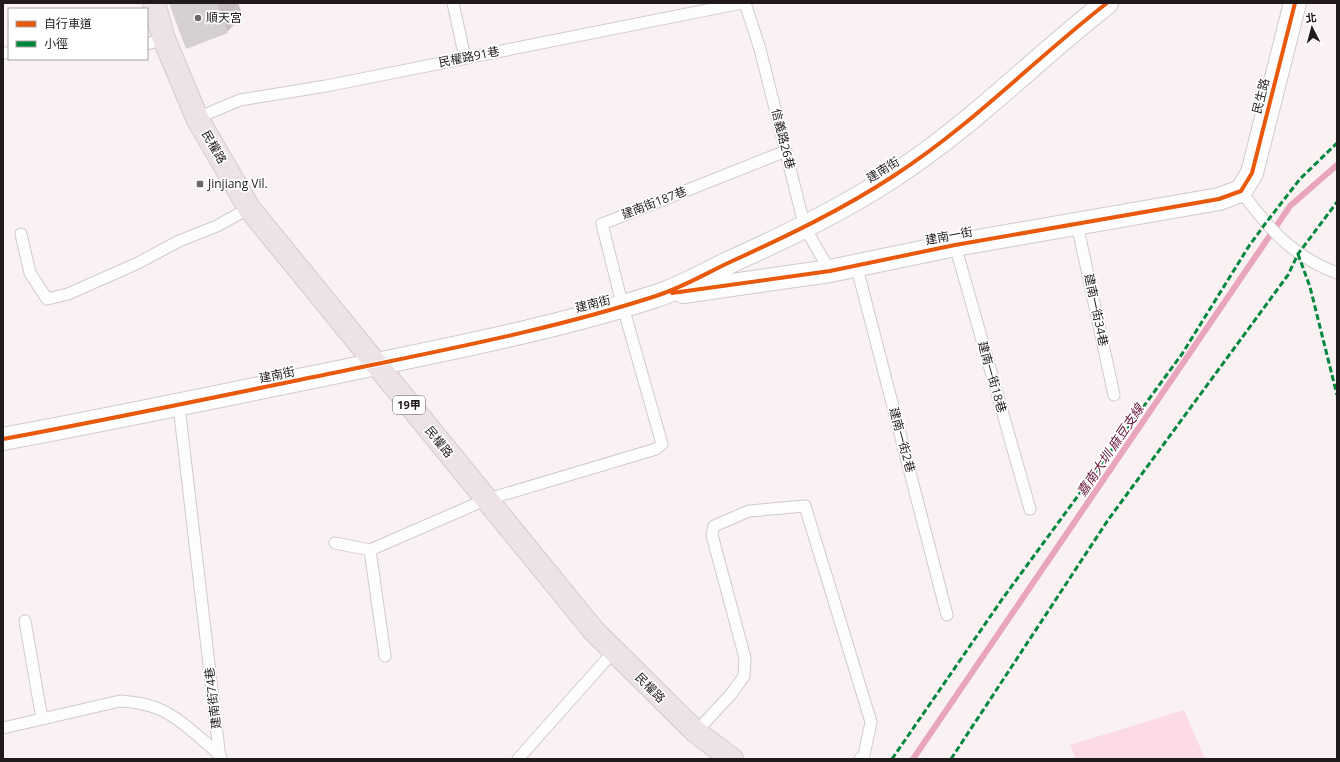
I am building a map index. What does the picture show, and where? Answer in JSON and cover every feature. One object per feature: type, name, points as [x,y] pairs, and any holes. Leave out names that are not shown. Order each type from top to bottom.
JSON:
[{"type":"main road","name":"民權路","points":[[154,3],[156,42],[197,118],[249,208],[378,364],[400,394],[485,500],[594,631],[696,732],[732,759]]},
{"type":"street","name":"建南街","points":[[3,439],[179,406],[498,339],[623,307],[660,295],[805,228],[893,177],[981,112],[1083,22],[1107,3]]},
{"type":"street","name":"民生路","points":[[1241,191],[1252,173],[1295,3]]},
{"type":"street","name":"建南一街","points":[[660,295],[830,271],[856,264],[955,245],[1219,199],[1241,191]]},
{"type":"lane","points":[[453,3],[465,58]]},
{"type":"lane","name":"民權路91巷","points":[[197,118],[240,100],[326,86],[744,3]]},
{"type":"lane","name":"信義路26巷","points":[[744,3],[760,48],[805,228],[830,271]]},
{"type":"lane","name":"建南街187巷","points":[[623,307],[602,224],[786,151]]},
{"type":"lane","points":[[1241,191],[1265,224],[1298,254],[1337,273]]},
{"type":"lane","points":[[21,234],[30,273],[47,299],[68,294],[138,263],[178,241],[217,226],[249,208]]},
{"type":"lane","name":"建南一街34巷","points":[[1077,224],[1114,395]]},
{"type":"lane","name":"建南一街18巷","points":[[955,245],[1030,509]]},
{"type":"lane","name":"建南一街2巷","points":[[856,264],[947,615]]},
{"type":"lane","points":[[335,543],[370,550],[485,500],[656,450],[662,444],[623,307]]},
{"type":"lane","name":"建南街74巷","points":[[179,406],[221,758]]},
{"type":"lane","points":[[696,732],[732,693],[744,676],[746,658],[712,535],[714,526],[750,511],[805,506],[871,722],[864,755],[860,759]]},
{"type":"lane","points":[[370,550],[385,656]]},
{"type":"lane","points":[[24,621],[42,719]]},
{"type":"lane","points":[[518,759],[614,652]]},
{"type":"lane","name":"建南街74巷","points":[[3,728],[120,701],[142,703],[165,710],[176,717],[221,758]]},
{"type":"shaded area","points":[[1184,710],[1205,759],[1076,759],[1070,745]]},
{"type":"building","name":"順天宮","points":[[169,3],[217,3],[228,33],[186,49]]},
{"type":"waterway","name":"嘉南大圳 麻豆支線","points":[[913,759],[1290,206],[1337,165]]},
{"type":"marked path","points":[[892,759],[1003,598],[1182,354],[1249,246],[1300,179],[1337,143]]},
{"type":"marked path","points":[[951,759],[1108,520],[1288,275],[1298,254],[1337,202]]},
{"type":"marked path","points":[[1298,254],[1310,287],[1337,395]]},
{"type":"cycle path","points":[[3,439],[173,406],[501,338],[579,319],[665,293],[813,222],[855,200],[895,175],[950,135],[1080,24],[1107,3]]},
{"type":"cycle path","points":[[672,293],[830,271],[955,245],[1219,199],[1241,191],[1252,173],[1295,3]]},
{"type":"place","name":"順天宮","points":[[198,18]]},
{"type":"place","name":"Jinjiang Vil.","points":[[200,184]]}]
